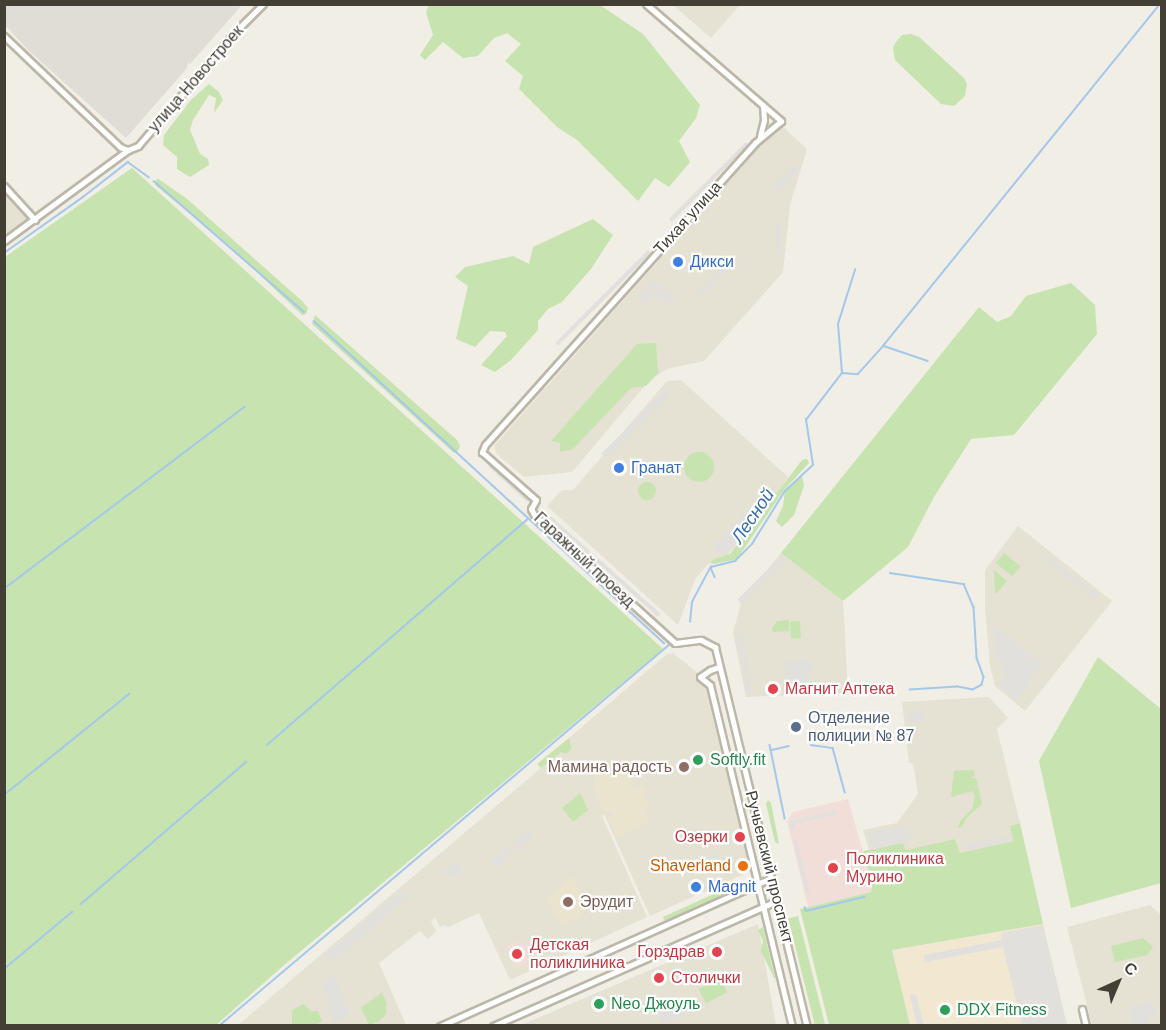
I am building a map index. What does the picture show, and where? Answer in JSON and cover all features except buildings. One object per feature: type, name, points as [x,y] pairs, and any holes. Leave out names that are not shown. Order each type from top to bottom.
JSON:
[{"type":"street","name":"улица Новостроек","points":[[4,241],[36,220],[128,150],[138,146],[262,4]]},
{"type":"street","name":"Тихая улица","points":[[482,452],[485,445],[760,137],[781,121],[646,4]]},
{"type":"street","points":[[4,36],[114,141],[128,150]]},
{"type":"street","points":[[760,137],[764,126],[763,106]]},
{"type":"street","points":[[4,186],[36,220]]},
{"type":"street","name":"Гаражный проезд","points":[[482,452],[536,500],[531,509],[535,516],[675,643],[708,641]]},
{"type":"street","name":"Ручьевский проспект","points":[[708,641],[715,646],[807,1026]]},
{"type":"street","points":[[719,667],[700,677],[710,686],[792,1026]]},
{"type":"street","points":[[440,1026],[771,878]]},
{"type":"street","points":[[493,1026],[777,901]]},
{"type":"street","points":[[1082,1009],[1086,1026]]},
{"type":"shaded area","points":[[4,5],[242,5],[190,64],[188,62],[187,68],[126,138],[28,50],[5,25]]},
{"type":"shaded area","points":[[673,5],[740,5],[711,38]]},
{"type":"shaded area","points":[[780,124],[807,149],[790,205],[783,272],[704,361],[667,369],[648,382],[572,472],[524,477],[496,453],[494,446]]},
{"type":"shaded area","points":[[746,142],[749,145],[672,222],[669,219]]},
{"type":"shaded area","points":[[796,164],[800,168],[777,192],[773,187]]},
{"type":"shaded area","points":[[725,182],[728,184],[684,233],[682,231]]},
{"type":"shaded area","points":[[4,190],[36,223],[5,244],[4,244]]},
{"type":"shaded area","points":[[775,225],[780,225],[781,254],[777,254]]},
{"type":"shaded area","points":[[648,250],[651,253],[558,345],[555,343]]},
{"type":"shaded area","points":[[733,259],[736,262],[700,297],[698,294]]},
{"type":"shaded area","points":[[649,266],[651,268],[623,300],[620,298]]},
{"type":"shaded area","points":[[655,280],[676,299],[671,304],[666,300],[663,302],[654,294],[657,291],[654,289],[650,292],[653,295],[645,304],[638,298]]},
{"type":"shaded area","points":[[681,380],[788,477],[760,518],[727,556],[710,562],[695,579],[678,625],[547,506],[562,490],[573,490],[667,381]]},
{"type":"shaded area","points":[[542,386],[545,389],[500,434],[497,431]]},
{"type":"shaded area","points":[[666,389],[670,393],[606,458],[602,453]]},
{"type":"shaded area","points":[[491,463],[530,498],[527,502],[488,466]]},
{"type":"shaded area","points":[[749,508],[759,517],[724,555],[714,547]]},
{"type":"shaded area","points":[[546,512],[661,614],[658,617],[544,515]]},
{"type":"shaded area","points":[[1018,526],[1112,601],[1025,711],[995,686],[990,666],[985,606],[985,570]]},
{"type":"shaded area","points":[[781,553],[843,601],[848,693],[746,697],[733,633],[741,603]]},
{"type":"shaded area","points":[[1045,554],[1099,596],[1096,599],[1043,557]]},
{"type":"shaded area","points":[[782,555],[786,559],[742,604],[737,600]]},
{"type":"shaded area","points":[[994,626],[1042,664],[1017,700],[998,685],[1007,674],[1001,667],[1004,663],[995,656]]},
{"type":"shaded area","points":[[741,633],[753,694],[749,695],[736,634]]},
{"type":"shaded area","points":[[673,653],[705,679],[753,870],[650,916],[604,814],[602,816],[647,917],[510,980],[479,913],[448,927],[444,925],[440,927],[435,917],[431,922],[436,931],[428,939],[420,931],[379,963],[406,1025],[237,1026],[561,751],[572,749],[569,738],[666,655]]},
{"type":"shaded area","points":[[814,660],[814,668],[809,672],[810,692],[788,693],[784,661]]},
{"type":"shaded area","points":[[989,697],[1008,718],[997,729],[1020,823],[1010,826],[1013,841],[960,853],[955,839],[906,850],[903,843],[870,852],[863,830],[897,823],[918,794],[913,763],[909,763],[902,702]]},
{"type":"shaded area","points":[[908,712],[924,712],[924,722],[908,722]]},
{"type":"shaded area","points":[[624,759],[627,767],[625,768],[636,788],[644,785],[648,791],[643,794],[649,807],[645,810],[650,821],[617,838],[607,818],[612,815],[611,812],[605,814],[593,787],[596,771]]},
{"type":"shaded area","name":"Поликлиника Мурино","points":[[848,799],[872,884],[871,892],[808,907],[787,821],[793,812]]},
{"type":"shaded area","points":[[837,810],[838,814],[794,824],[795,829],[790,830],[789,822]]},
{"type":"shaded area","points":[[905,825],[908,837],[914,836],[915,839],[873,850],[869,833]]},
{"type":"shaded area","points":[[528,831],[533,837],[517,851],[512,844]]},
{"type":"shaded area","points":[[1011,836],[1012,841],[966,850],[965,845]]},
{"type":"shaded area","points":[[796,839],[810,893],[806,894],[793,840]]},
{"type":"shaded area","points":[[507,848],[512,854],[497,867],[492,861]]},
{"type":"shaded area","points":[[456,861],[463,877],[441,872]]},
{"type":"shaded area","name":"Эрудит","points":[[569,878],[573,878],[592,909],[588,909],[563,926],[547,900]]},
{"type":"shaded area","points":[[403,890],[408,897],[334,960],[330,959],[326,954]]},
{"type":"shaded area","points":[[1150,905],[1161,915],[1161,1025],[1092,1025],[1067,927]]},
{"type":"shaded area","points":[[758,924],[776,1025],[521,1025]]},
{"type":"shaded area","points":[[1043,924],[1067,1025],[910,1025],[892,950]]},
{"type":"shaded area","points":[[1043,925],[1067,1025],[1022,1025],[1003,947],[925,962],[924,955],[1002,940],[1001,933]]},
{"type":"shaded area","name":"Детская поликлиника","points":[[518,941],[519,945],[527,942],[529,946],[523,951],[531,961],[517,969],[507,946]]},
{"type":"shaded area","points":[[333,976],[349,1011],[346,1013],[347,1017],[334,1023],[326,1006],[331,1003],[321,982]]},
{"type":"shaded area","points":[[674,994],[683,1015],[662,1024],[653,1003]]},
{"type":"shaded area","points":[[916,994],[924,1025],[917,1025],[910,995]]},
{"type":"shaded area","points":[[1152,1002],[1155,1016],[1149,1018],[1148,1025],[1134,1025],[1130,1007]]},
{"type":"green space","points":[[429,5],[600,5],[643,34],[700,105],[696,118],[679,141],[690,162],[669,187],[655,178],[638,201],[577,140],[557,127],[519,89],[523,76],[505,61],[521,44],[507,33],[494,38],[478,56],[463,58],[443,42],[425,60],[420,55],[433,35],[426,12]]},
{"type":"green space","points":[[911,34],[919,37],[964,78],[967,84],[965,96],[954,106],[941,104],[895,60],[893,48],[896,42],[902,35]]},
{"type":"green space","points":[[209,84],[219,92],[223,100],[214,113],[216,98],[209,95],[193,120],[190,130],[200,154],[208,159],[209,165],[190,177],[177,169],[177,157],[163,145],[164,135],[190,101]]},
{"type":"green space","points":[[132,168],[663,649],[283,966],[216,1025],[5,1025],[5,257]]},
{"type":"green space","points":[[157,178],[186,198],[302,301],[308,308],[306,314],[302,315],[227,244],[155,185]]},
{"type":"green space","points":[[593,219],[613,235],[591,269],[562,302],[548,309],[538,321],[538,330],[511,360],[495,372],[481,365],[507,336],[505,332],[490,331],[475,347],[456,339],[468,286],[455,277],[465,267],[513,256],[529,264],[533,247]]},
{"type":"green space","points":[[1071,283],[1095,305],[1097,334],[1014,435],[971,439],[934,497],[908,547],[843,601],[781,553],[979,307],[997,322],[1011,316],[1026,296]]},
{"type":"green space","points":[[315,315],[457,440],[460,446],[458,451],[454,453],[312,324]]},
{"type":"green space","points":[[656,343],[658,373],[646,386],[631,388],[573,449],[560,452],[560,443],[551,441],[637,344]]},
{"type":"green space","points":[[699,452],[710,456],[714,467],[710,478],[699,482],[688,478],[684,467],[688,456]]},
{"type":"green space","points":[[807,459],[809,463],[784,490],[737,559],[710,563],[714,559],[730,554],[802,460]]},
{"type":"green space","points":[[802,475],[804,486],[794,515],[782,527],[776,521],[783,506],[785,491]]},
{"type":"green space","points":[[647,482],[653,485],[656,491],[653,497],[647,500],[641,497],[638,491],[641,485]]},
{"type":"green space","points":[[1004,553],[1020,566],[1012,576],[996,563]]},
{"type":"green space","points":[[994,570],[1007,581],[997,593],[995,593]]},
{"type":"green space","points":[[789,620],[789,631],[773,632],[772,628],[777,621]]},
{"type":"green space","points":[[800,621],[801,638],[791,639],[790,622]]},
{"type":"green space","points":[[1098,657],[1161,709],[1161,883],[1071,908],[1039,761]]},
{"type":"green space","points":[[569,738],[572,749],[566,754],[561,752],[541,768],[537,764]]},
{"type":"green space","points":[[974,770],[975,776],[970,778],[976,778],[978,785],[972,787],[978,786],[982,804],[966,818],[962,827],[958,828],[961,820],[972,809],[975,796],[973,791],[951,797],[954,771]]},
{"type":"green space","points":[[580,793],[588,810],[573,822],[562,808]]},
{"type":"green space","points":[[768,800],[771,803],[779,844],[775,842],[766,804]]},
{"type":"green space","points":[[1020,823],[1043,924],[892,950],[910,1025],[829,1025],[800,909],[871,892],[872,884],[863,851],[903,843],[906,850],[955,839],[960,853],[1013,841],[1010,826]]},
{"type":"green space","points":[[738,883],[745,887],[668,921],[664,920],[663,917]]},
{"type":"green space","points":[[798,916],[825,1025],[815,1026],[788,918]]},
{"type":"green space","points":[[763,927],[776,982],[761,951],[763,941],[758,930]]},
{"type":"green space","points":[[1143,938],[1153,947],[1147,955],[1115,962],[1111,946]]},
{"type":"green space","points":[[720,978],[727,992],[706,1003],[699,989]]},
{"type":"green space","points":[[382,992],[387,1005],[385,1006],[387,1013],[378,1022],[369,1025],[361,1008]]},
{"type":"green space","points":[[304,1004],[311,1011],[318,1011],[322,1021],[314,1026],[292,1025],[292,1010]]},
{"type":"waterway","points":[[842,373],[858,374],[883,346],[1160,4]]},
{"type":"waterway","points":[[4,253],[128,162],[149,177]]},
{"type":"waterway","points":[[154,181],[304,312]]},
{"type":"waterway","name":"Лесной","points":[[690,622],[692,602],[711,567],[735,561],[752,544],[785,491],[813,465],[806,420],[842,373],[838,324],[855,270]]},
{"type":"waterway","points":[[314,321],[664,643]]},
{"type":"waterway","points":[[884,346],[928,361]]},
{"type":"waterway","points":[[5,588],[244,407]]},
{"type":"waterway","points":[[267,745],[527,520]]},
{"type":"waterway","name":"Лесной","points":[[711,568],[715,577]]},
{"type":"waterway","points":[[890,573],[964,584],[974,607],[977,658],[984,677],[982,685],[973,690],[957,687],[910,690]]},
{"type":"waterway","points":[[219,1026],[670,644]]},
{"type":"waterway","points":[[4,795],[129,694]]},
{"type":"waterway","points":[[770,745],[785,818]]},
{"type":"waterway","points":[[811,745],[833,748],[845,792]]},
{"type":"waterway","points":[[772,750],[789,746]]},
{"type":"waterway","points":[[81,904],[246,762]]},
{"type":"waterway","points":[[805,907],[806,911],[864,897]]},
{"type":"waterway","points":[[4,969],[72,912]]},
{"type":"place","name":"Дикси","points":[[678,262]]},
{"type":"place","name":"Гранат","points":[[619,468]]},
{"type":"place","name":"Магнит Аптека","points":[[773,689]]},
{"type":"place","name":"Отделение полиции № 87","points":[[796,727]]},
{"type":"place","name":"Softly.fit","points":[[698,760]]},
{"type":"place","name":"Мамина радость","points":[[684,767]]},
{"type":"place","name":"Озерки","points":[[740,837]]},
{"type":"place","name":"Shaverland","points":[[743,866]]},
{"type":"place","name":"Поликлиника Мурино","points":[[833,868]]},
{"type":"place","name":"Magnit","points":[[696,887]]},
{"type":"place","name":"Эрудит","points":[[568,902]]},
{"type":"place","name":"Горздрав","points":[[717,952]]},
{"type":"place","name":"Детская поликлиника","points":[[517,954]]},
{"type":"place","name":"Столички","points":[[659,978]]},
{"type":"place","name":"Neo Джоуль","points":[[599,1004]]},
{"type":"place","name":"DDX Fitness","points":[[945,1010]]}]
